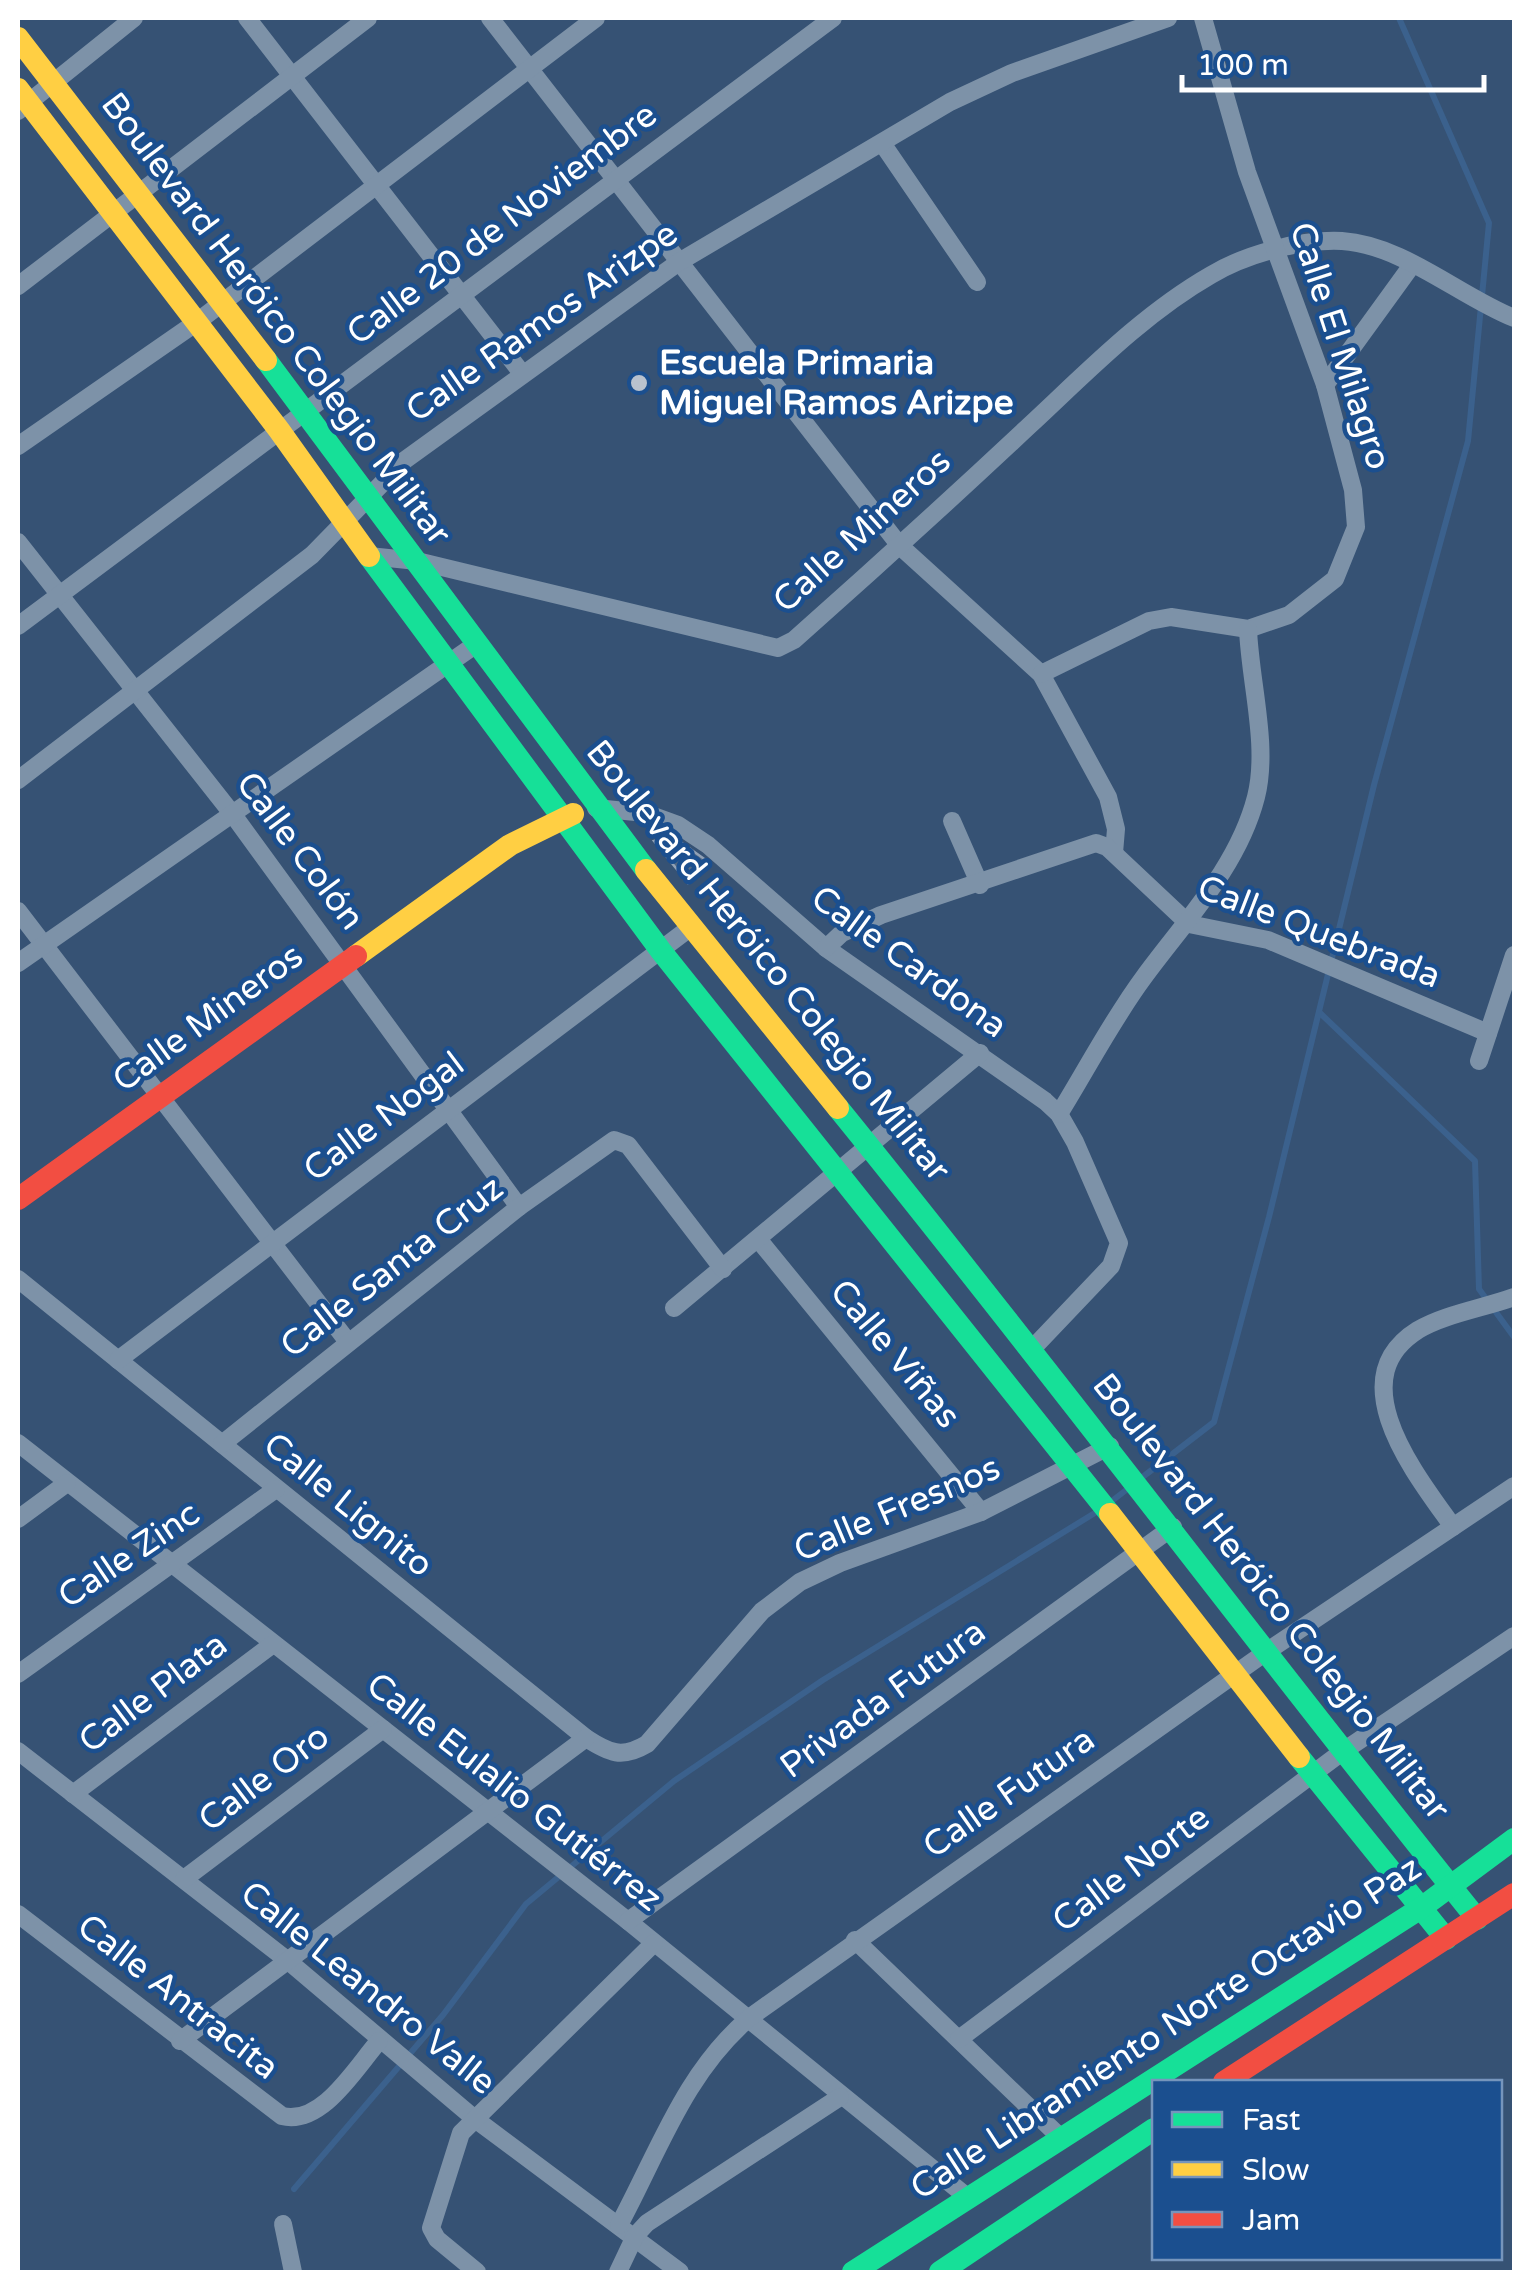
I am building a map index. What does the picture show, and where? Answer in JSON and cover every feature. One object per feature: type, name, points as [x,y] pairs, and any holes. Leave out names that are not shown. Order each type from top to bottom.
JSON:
[{"type":"street","points":[[21,101],[52,83],[134,18]]},
{"type":"street","points":[[247,18],[521,372]]},
{"type":"street","points":[[18,286],[368,18]]},
{"type":"street","points":[[490,18],[900,546],[1041,674],[1108,796],[1116,829],[1114,854],[1096,843],[859,924],[826,948]]},
{"type":"street","points":[[18,446],[197,322],[596,18]]},
{"type":"street","name":"Calle 20 de Noviembre","points":[[18,626],[833,18]]},
{"type":"street","name":"Calle Ramos Arizpe","points":[[18,780],[312,555],[405,460],[521,372],[679,262],[950,102],[1012,73],[1168,18]]},
{"type":"street","name":"Calle El Milagro","points":[[1203,18],[1248,172],[1326,385],[1354,490],[1356,527],[1349,554],[1335,579],[1289,615],[1248,630]]},
{"type":"street","name":"Boulevard Heróico Colegio Militar","points":[[18,38],[370,494],[596,808],[1033,1348],[1342,1752],[1477,1919]]},
{"type":"street","name":"Boulevard Heróico Colegio Militar","points":[[21,101],[279,430],[446,665],[662,951],[841,1171],[1074,1465],[1233,1676],[1446,1940]]},
{"type":"street","points":[[882,143],[977,282]]},
{"type":"street","name":"Calle Mineros","points":[[369,556],[417,561],[778,648],[794,640],[900,546],[1172,298],[1215,272],[1276,250],[1341,241],[1370,246],[1514,318]]},
{"type":"street","points":[[1326,385],[1412,265]]},
{"type":"street","name":"Calle Colón","points":[[18,542],[234,816],[519,1207]]},
{"type":"street","points":[[1041,674],[1121,631],[1170,617],[1248,630],[1259,759],[1257,795],[1244,830],[1188,924],[1142,979],[1059,1114]]},
{"type":"street","points":[[18,963],[475,645]]},
{"type":"street","name":"Calle Mineros","points":[[18,1199],[510,845],[561,818],[596,808]]},
{"type":"street","name":"Calle Cardona","points":[[596,808],[644,813],[678,825],[708,845],[826,948],[980,1053],[1059,1114],[1119,1243],[1111,1266],[1033,1348]]},
{"type":"street","points":[[952,820],[980,885]]},
{"type":"street","name":"Calle Quebrada","points":[[1114,854],[1188,924],[1268,940],[1488,1033]]},
{"type":"street","points":[[18,911],[348,1342]]},
{"type":"street","name":"Calle Nogal","points":[[118,1360],[691,928]]},
{"type":"street","points":[[1479,1062],[1514,955]]},
{"type":"street","points":[[674,1308],[872,1147],[980,1053]]},
{"type":"street","name":"Calle Santa Cruz","points":[[222,1444],[519,1207],[614,1140],[628,1145],[722,1269]]},
{"type":"street","name":"Calle Viñas","points":[[758,1240],[981,1512]]},
{"type":"street","name":"Calle Lignito","points":[[18,1279],[586,1738],[606,1752],[620,1754],[647,1744]]},
{"type":"street","points":[[1452,1527],[1402,1453],[1388,1420],[1382,1395],[1390,1364],[1403,1342],[1420,1329],[1514,1297]]},
{"type":"street","name":"Calle Eulalio Gutiérrez","points":[[18,1443],[628,1921],[966,2196]]},
{"type":"street","name":"Calle Fresnos","points":[[647,1744],[762,1610],[800,1582],[840,1563],[981,1512],[1110,1446]]},
{"type":"street","points":[[18,1519],[66,1483]]},
{"type":"street","name":"Calle Futura","points":[[618,2272],[627,2230],[677,2105],[703,2064],[749,2018],[1266,1652],[1514,1486]]},
{"type":"street","name":"Calle Zinc","points":[[18,1674],[276,1489]]},
{"type":"street","name":"Privada Futura","points":[[628,1921],[1173,1528]]},
{"type":"street","name":"Calle Norte","points":[[959,2039],[1342,1752],[1514,1636]]},
{"type":"street","name":"Calle Plata","points":[[72,1794],[272,1644]]},
{"type":"street","name":"Calle Oro","points":[[184,1880],[383,1729]]},
{"type":"street","points":[[180,2041],[586,1738]]},
{"type":"street","name":"Calle Leandro Valle","points":[[18,1751],[287,1960],[475,2118],[680,2272]]},
{"type":"street","name":"Calle Libramiento Norte Octavio Paz","points":[[853,2272],[1059,2136],[1422,1908],[1514,1838]]},
{"type":"street","points":[[1227,2080],[1514,1894]]},
{"type":"street","name":"Calle Antracita","points":[[18,1914],[272,2110],[292,2119],[320,2108],[379,2041]]},
{"type":"street","points":[[855,1940],[1059,2136]]},
{"type":"street","points":[[476,2272],[437,2240],[432,2218],[461,2133],[654,1943]]},
{"type":"street","points":[[627,2230],[840,2097]]},
{"type":"street","points":[[940,2272],[1152,2130]]},
{"type":"street","points":[[283,2224],[292,2272]]},
{"type":"building","points":[[672,836],[710,863],[688,883],[654,841]]},
{"type":"waterway","points":[[1140,1479],[1214,1422],[1269,1217],[1374,785],[1468,441],[1489,223],[1399,18]]},
{"type":"waterway","points":[[1320,1013],[1475,1161],[1479,1289],[1514,1337]]},
{"type":"waterway","points":[[1108,1504],[1130,1487]]},
{"type":"waterway","points":[[294,2189],[443,2015],[526,1904],[674,1781],[823,1680],[1098,1511]]},
{"type":"traffic: fast","points":[[266,360],[646,870]]},
{"type":"traffic: fast","points":[[369,556],[661,951],[1110,1514]]},
{"type":"traffic: fast","points":[[838,1108],[1477,1919]]},
{"type":"traffic: fast","points":[[1299,1757],[1446,1939]]},
{"type":"traffic: fast","points":[[1153,2080],[1421,1908],[1514,1839]]},
{"type":"traffic: fast","points":[[853,2272],[1152,2080]]},
{"type":"traffic: fast","points":[[940,2272],[1152,2130]]},
{"type":"traffic: slow","points":[[18,38],[266,360]]},
{"type":"traffic: slow","points":[[18,89],[279,430],[369,556]]},
{"type":"traffic: slow","points":[[356,956],[510,845],[573,814]]},
{"type":"traffic: slow","points":[[646,870],[838,1108]]},
{"type":"traffic: slow","points":[[1110,1514],[1299,1757]]},
{"type":"traffic: jam","points":[[18,1199],[356,956]]},
{"type":"traffic: jam","points":[[1227,2080],[1514,1894]]},
{"type":"place","name":"Escuela Primaria Miguel Ramos Arizpe","points":[[639,383]]}]
